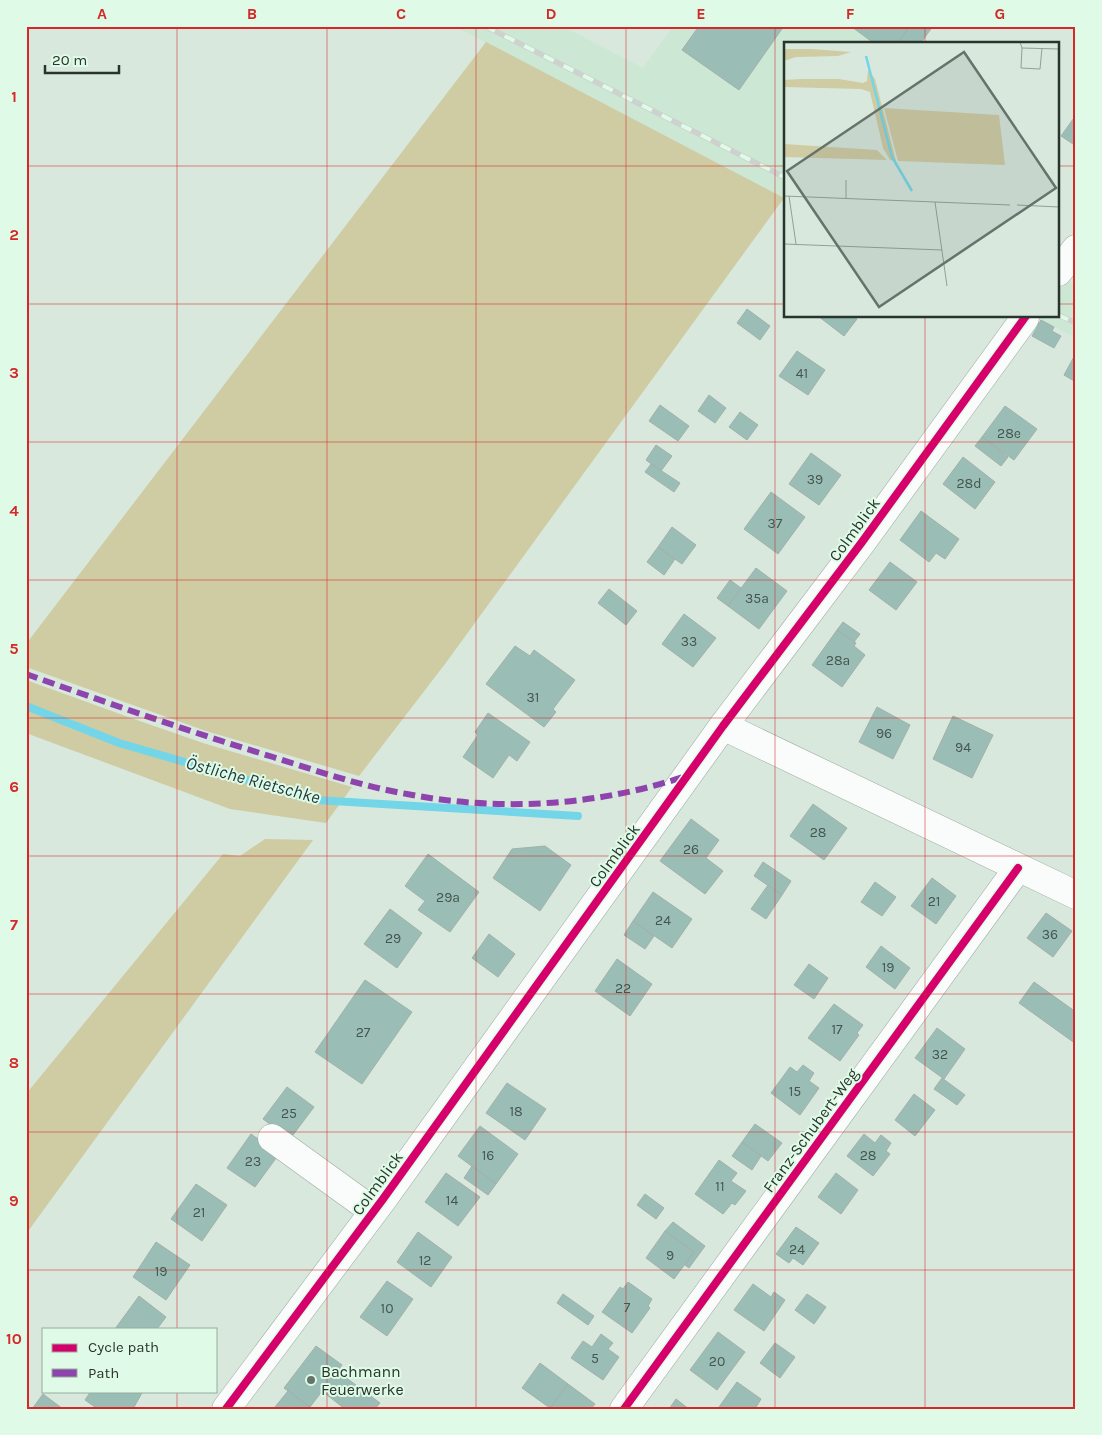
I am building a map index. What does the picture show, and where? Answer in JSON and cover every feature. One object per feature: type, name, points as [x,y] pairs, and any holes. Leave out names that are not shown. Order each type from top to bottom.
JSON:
[{"type":"street","points":[[1060,269],[1076,248]]},
{"type":"street","name":"Colmblick","points":[[226,1409],[374,1211],[723,726],[862,542],[1024,318]]},
{"type":"street","points":[[723,726],[1076,896]]},
{"type":"street","name":"Franz-Schubert-Weg","points":[[624,1409],[1018,868]]},
{"type":"street","points":[[272,1138],[374,1211]]},
{"type":"shaded area","points":[[454,26],[562,26],[643,68],[673,26],[910,26],[898,42],[784,42],[784,198]]},
{"type":"shaded area","points":[[486,42],[784,198],[445,664],[359,776],[206,731],[26,667],[26,644]]},
{"type":"shaded area","points":[[1066,280],[1076,286],[1076,338],[1037,318],[1060,318],[1060,285]]},
{"type":"shaded area","points":[[26,680],[203,743],[352,787],[326,823],[230,809],[26,733]]},
{"type":"shaded area","points":[[265,839],[313,840],[26,1234],[26,1094],[223,854],[240,856]]},
{"type":"building","points":[[699,26],[784,26],[739,90],[682,50]]},
{"type":"building","points":[[910,26],[898,42],[872,42],[852,27]]},
{"type":"building","points":[[910,26],[933,26],[921,42],[898,42]]},
{"type":"building","points":[[1076,115],[1076,146],[1061,136]]},
{"type":"building","points":[[747,309],[770,326],[760,340],[737,323]]},
{"type":"building","points":[[821,318],[857,319],[844,336]]},
{"type":"building","points":[[1041,320],[1054,327],[1052,331],[1061,336],[1054,348],[1032,336]]},
{"type":"building","points":[[797,351],[825,370],[808,395],[779,376]]},
{"type":"building","points":[[1076,353],[1076,382],[1064,375]]},
{"type":"building","points":[[709,395],[726,408],[715,423],[698,411]]},
{"type":"building","points":[[660,405],[689,426],[678,441],[649,421]]},
{"type":"building","points":[[1005,406],[1037,429],[1014,460],[982,437]]},
{"type":"building","points":[[740,412],[758,425],[747,440],[729,427]]},
{"type":"building","points":[[982,437],[1008,457],[1001,466],[975,446]]},
{"type":"building","points":[[656,445],[672,456],[661,471],[646,460]]},
{"type":"building","points":[[811,453],[841,475],[819,505],[789,484]]},
{"type":"building","points":[[963,457],[995,482],[975,509],[943,484]]},
{"type":"building","points":[[651,464],[680,483],[674,492],[645,472]]},
{"type":"building","points":[[771,492],[805,517],[778,554],[744,529]]},
{"type":"building","points":[[921,511],[959,539],[945,559],[936,553],[929,562],[900,540]]},
{"type":"building","points":[[672,527],[696,545],[682,564],[658,547]]},
{"type":"building","points":[[658,547],[675,559],[664,575],[647,562]]},
{"type":"building","points":[[890,562],[917,582],[896,610],[869,590]]},
{"type":"building","points":[[756,568],[787,591],[759,629],[728,606]]},
{"type":"building","points":[[730,580],[741,588],[728,606],[717,598]]},
{"type":"building","points":[[609,589],[637,611],[626,625],[598,603]]},
{"type":"building","points":[[684,614],[716,638],[693,667],[662,644]]},
{"type":"building","points":[[843,622],[860,634],[854,642],[837,630]]},
{"type":"building","points":[[837,630],[856,643],[854,646],[865,655],[842,687],[812,665]]},
{"type":"building","points":[[515,646],[530,656],[534,650],[575,680],[553,709],[556,712],[544,727],[486,684]]},
{"type":"building","points":[[877,707],[910,725],[893,759],[859,742]]},
{"type":"building","points":[[488,713],[530,742],[517,761],[509,755],[493,778],[463,757],[478,735],[475,732]]},
{"type":"building","points":[[953,716],[993,735],[972,778],[933,759]]},
{"type":"building","points":[[813,804],[847,828],[824,860],[790,836]]},
{"type":"building","points":[[691,819],[719,840],[706,858],[723,871],[705,894],[660,861]]},
{"type":"building","points":[[545,846],[571,865],[540,911],[493,878],[512,849]]},
{"type":"building","points":[[428,854],[479,892],[450,932],[418,910],[425,901],[405,886]]},
{"type":"building","points":[[763,862],[791,881],[782,895],[754,876]]},
{"type":"building","points":[[932,878],[956,896],[936,924],[911,906]]},
{"type":"building","points":[[875,882],[896,897],[882,916],[861,902]]},
{"type":"building","points":[[768,885],[782,895],[766,919],[751,909]]},
{"type":"building","points":[[653,892],[692,919],[672,948],[633,921]]},
{"type":"building","points":[[390,909],[422,933],[397,968],[364,944]]},
{"type":"building","points":[[1046,913],[1072,931],[1053,957],[1027,938]]},
{"type":"building","points":[[633,921],[654,936],[645,949],[624,935]]},
{"type":"building","points":[[489,934],[515,954],[498,977],[472,958]]},
{"type":"building","points":[[881,946],[910,968],[895,989],[866,967]]},
{"type":"building","points":[[617,959],[652,984],[630,1016],[595,991]]},
{"type":"building","points":[[809,964],[828,978],[814,999],[794,985]]},
{"type":"building","points":[[365,980],[412,1012],[362,1084],[315,1052]]},
{"type":"building","points":[[1034,982],[1076,1012],[1076,1044],[1019,1003]]},
{"type":"building","points":[[834,1004],[863,1025],[857,1033],[859,1035],[840,1061],[808,1038]]},
{"type":"building","points":[[937,1028],[965,1049],[944,1079],[915,1058]]},
{"type":"building","points":[[803,1065],[814,1073],[809,1081],[819,1088],[800,1115],[771,1093],[790,1067],[797,1072]]},
{"type":"building","points":[[942,1078],[965,1095],[957,1105],[934,1089]]},
{"type":"building","points":[[507,1083],[546,1109],[525,1140],[486,1113]]},
{"type":"building","points":[[287,1087],[314,1107],[290,1139],[263,1119]]},
{"type":"building","points":[[914,1094],[935,1110],[915,1136],[895,1120]]},
{"type":"building","points":[[755,1124],[782,1143],[768,1161],[742,1142]]},
{"type":"building","points":[[480,1126],[518,1154],[496,1184],[458,1156]]},
{"type":"building","points":[[251,1134],[279,1154],[255,1187],[227,1168]]},
{"type":"building","points":[[864,1134],[875,1143],[881,1135],[891,1143],[886,1151],[890,1154],[873,1176],[847,1156]]},
{"type":"building","points":[[742,1142],[761,1156],[752,1170],[732,1156]]},
{"type":"building","points":[[719,1160],[737,1173],[731,1181],[746,1191],[735,1205],[732,1203],[723,1214],[695,1194]]},
{"type":"building","points":[[472,1166],[496,1184],[488,1195],[464,1178]]},
{"type":"building","points":[[446,1173],[480,1197],[458,1226],[425,1202]]},
{"type":"building","points":[[836,1173],[858,1190],[841,1214],[818,1197]]},
{"type":"building","points":[[196,1184],[227,1205],[202,1241],[171,1219]]},
{"type":"building","points":[[645,1194],[664,1208],[656,1219],[637,1205]]},
{"type":"building","points":[[673,1222],[705,1246],[689,1268],[685,1265],[694,1252],[665,1231]]},
{"type":"building","points":[[796,1227],[819,1243],[803,1265],[793,1258],[789,1263],[776,1254]]},
{"type":"building","points":[[665,1231],[694,1252],[674,1279],[646,1258]]},
{"type":"building","points":[[418,1232],[452,1257],[431,1287],[397,1262]]},
{"type":"building","points":[[156,1242],[190,1265],[166,1300],[133,1277]]},
{"type":"building","points":[[387,1281],[413,1299],[387,1336],[360,1317]]},
{"type":"building","points":[[628,1282],[652,1299],[648,1306],[650,1308],[632,1333],[602,1312],[620,1287],[623,1289]]},
{"type":"building","points":[[753,1284],[771,1297],[774,1292],[785,1300],[764,1331],[734,1310]]},
{"type":"building","points":[[563,1294],[594,1316],[588,1325],[557,1303]]},
{"type":"building","points":[[807,1294],[826,1307],[814,1324],[795,1310]]},
{"type":"building","points":[[139,1296],[166,1317],[158,1328],[116,1328]]},
{"type":"building","points":[[718,1332],[745,1352],[717,1390],[690,1370]]},
{"type":"building","points":[[601,1334],[613,1343],[608,1349],[619,1357],[603,1380],[571,1358],[583,1341],[592,1347]]},
{"type":"building","points":[[775,1343],[795,1357],[780,1378],[760,1363]]},
{"type":"building","name":"Bachmann Feuerwerke","points":[[316,1346],[342,1365],[310,1407],[284,1388]]},
{"type":"building","points":[[540,1363],[568,1384],[550,1408],[522,1388]]},
{"type":"building","points":[[337,1371],[380,1403],[375,1409],[345,1409],[322,1391]]},
{"type":"building","points":[[737,1382],[761,1399],[755,1409],[722,1409],[719,1407]]},
{"type":"building","points":[[568,1384],[595,1404],[591,1409],[550,1408]]},
{"type":"building","points":[[288,1391],[310,1407],[309,1409],[277,1409],[275,1407]]},
{"type":"building","points":[[90,1392],[142,1392],[133,1409],[98,1409],[85,1400]]},
{"type":"building","points":[[43,1394],[63,1409],[32,1409]]},
{"type":"building","points":[[676,1399],[689,1409],[669,1409]]},
{"type":"waterway","name":"Östliche Rietschke","points":[[26,706],[119,743],[316,800],[578,816]]},
{"type":"railway","points":[[485,26],[784,177]]},
{"type":"railway","points":[[1060,316],[1076,323]]},
{"type":"marked path","points":[[26,674],[180,727],[323,773],[390,791],[442,800],[513,804],[583,800],[653,786],[686,776]]},
{"type":"cycle path","points":[[226,1409],[383,1199],[723,726],[862,542],[1025,318]]},
{"type":"cycle path","points":[[624,1409],[1018,868]]},
{"type":"place","name":"Bachmann Feuerwerke","points":[[311,1380]]}]
